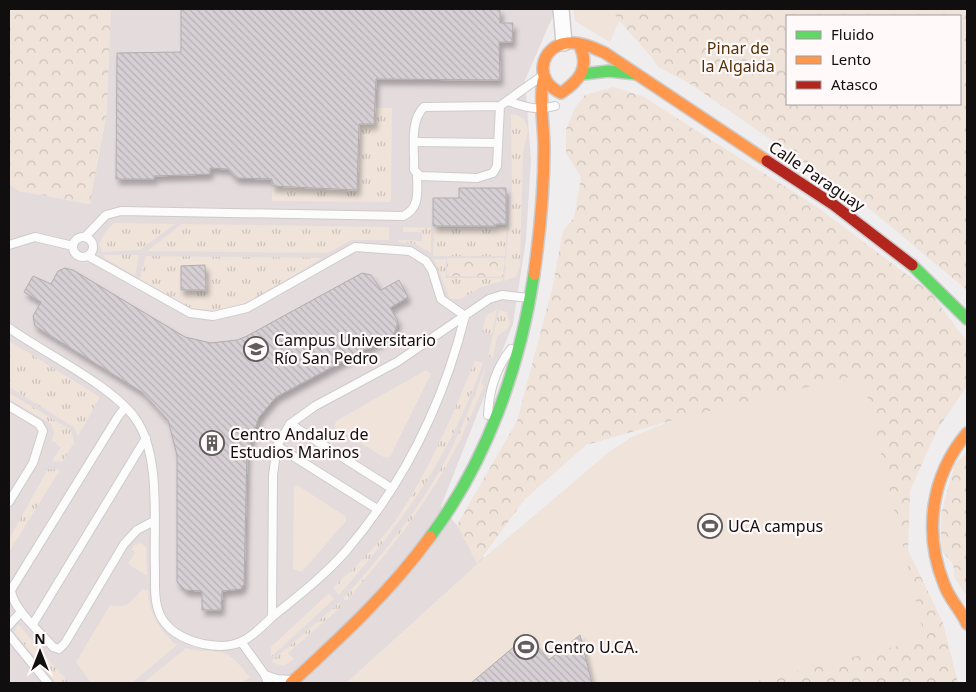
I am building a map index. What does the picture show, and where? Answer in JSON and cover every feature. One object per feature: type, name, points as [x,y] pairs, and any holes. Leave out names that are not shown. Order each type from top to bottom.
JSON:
[{"type":"street","points":[[561,9],[564,43]]},
{"type":"street","points":[[292,682],[377,603],[440,526],[496,419],[523,334],[531,298],[538,241],[543,167],[544,135],[541,110],[543,78],[549,55],[554,49],[564,43],[580,46],[585,55],[583,74],[579,81],[561,92],[544,135]]},
{"type":"street","name":"Calle Paraguay","points":[[580,46],[591,46],[605,53],[834,205],[904,258],[954,304],[967,319]]},
{"type":"street","points":[[583,74],[609,71],[636,74]]},
{"type":"street","points":[[543,78],[552,90],[561,92]]},
{"type":"street","points":[[966,619],[945,587],[936,563],[932,540],[932,524],[938,485],[944,464],[957,444],[967,434]]},
{"type":"lane","points":[[500,106],[497,166],[493,173],[477,178],[420,176],[414,170],[416,117],[424,107],[500,106],[543,78]]},
{"type":"lane","points":[[508,101],[524,107],[541,110],[555,106]]},
{"type":"lane","points":[[415,142],[498,144]]},
{"type":"lane","points":[[543,167],[550,185],[552,199]]},
{"type":"lane","points":[[73,246],[78,238],[85,237],[106,215],[121,211],[404,216],[412,212],[416,206],[417,173]]},
{"type":"lane","points":[[538,241],[550,214]]},
{"type":"lane","points":[[9,245],[35,237],[73,246]]},
{"type":"lane","points":[[73,246],[76,255],[82,258],[88,256],[93,248],[91,241],[85,237]]},
{"type":"lane","points":[[88,256],[190,314],[213,316],[247,308],[355,248],[410,251],[426,261],[432,270],[441,299],[465,316]]},
{"type":"lane","points":[[272,617],[273,474],[277,446],[290,424],[315,406],[397,362],[489,299],[502,295],[531,298]]},
{"type":"lane","points":[[9,328],[92,381],[126,408],[136,419],[146,438],[153,462],[156,592],[160,615],[164,622],[187,641],[208,645],[242,643],[313,584],[346,551],[391,488],[430,422],[453,362],[465,316]]},
{"type":"lane","points":[[9,406],[39,424],[43,431],[33,463],[9,502]]},
{"type":"lane","points":[[126,408],[118,415],[14,582],[11,597],[53,647],[59,649],[65,644],[124,544],[137,530],[154,521]]},
{"type":"lane","points":[[290,424],[391,488]]},
{"type":"lane","points":[[33,624],[146,438]]},
{"type":"lane","points":[[277,446],[377,508]]},
{"type":"lane","points":[[9,625],[22,612]]},
{"type":"lane","points":[[9,635],[48,683]]},
{"type":"lane","points":[[242,643],[265,675],[268,683]]},
{"type":"lane","points":[[265,675],[276,680],[292,682]]},
{"type":"shaded area","name":"Campus Universitario Río San Pedro","points":[[111,9],[556,9],[525,80],[531,160],[526,240],[513,324],[441,506],[484,558],[630,438],[677,419],[749,683],[9,683],[9,184],[19,191],[90,204]]},
{"type":"green space","points":[[9,9],[111,9],[107,112],[90,204],[19,191],[9,184]]},
{"type":"green space","points":[[573,9],[609,9],[619,21],[610,42],[575,21]]},
{"type":"green space","name":"Pinar de la Algaida","points":[[609,9],[967,9],[967,290],[865,205],[689,83],[658,67]]},
{"type":"green space","points":[[613,87],[642,96],[817,207],[930,292],[967,342],[967,386],[937,430],[910,491],[908,550],[943,623],[958,683],[749,683],[677,419],[586,445],[525,499],[477,564],[457,525],[517,421],[552,289],[563,231],[574,218],[581,177],[566,153],[566,129],[576,106],[585,95]]},
{"type":"green space","points":[[375,108],[392,108],[391,202],[272,201],[272,186],[359,124],[374,124]]},
{"type":"green space","points":[[511,114],[524,119],[528,130],[523,153],[520,267],[516,277],[504,281],[512,188]]},
{"type":"green space","points":[[114,223],[175,224],[140,250],[102,252],[99,244],[106,231]]},
{"type":"green space","points":[[182,224],[389,227],[389,240],[351,240],[328,253],[147,251]]},
{"type":"green space","points":[[403,227],[431,228],[431,253],[415,244],[398,242],[398,240],[422,241],[422,232],[403,232]]},
{"type":"green space","points":[[507,227],[505,256],[433,256],[434,228]]},
{"type":"green space","points":[[103,255],[139,255],[135,276],[106,259]]},
{"type":"green space","points":[[146,256],[322,258],[259,296],[224,310],[206,311],[190,308],[139,281]]},
{"type":"green space","points":[[447,258],[505,258],[503,277],[447,276]]},
{"type":"green space","points":[[434,259],[446,259],[446,278],[503,278],[503,281],[481,287],[461,299],[450,299]]},
{"type":"green space","points":[[497,309],[492,334],[482,332],[486,316]]},
{"type":"green space","points":[[499,310],[507,312],[510,324],[505,331],[497,336],[493,358],[488,356]]},
{"type":"green space","points":[[9,341],[100,397],[78,436],[74,427],[9,387]]},
{"type":"green space","points":[[475,361],[483,363],[470,397],[440,458],[405,514],[339,595],[333,588],[366,556],[388,530],[419,483],[449,423]]},
{"type":"green space","points":[[486,365],[481,384],[484,386],[459,441],[439,478],[402,533],[346,601],[343,599],[372,566],[425,495],[458,435]]},
{"type":"green space","points":[[426,370],[431,374],[390,457],[385,458],[334,427],[336,421]]},
{"type":"green space","name":"UCA campus","points":[[862,374],[925,639],[749,683],[346,683],[484,558],[609,452],[630,438],[677,419]]},
{"type":"green space","points":[[9,393],[71,430],[74,443],[62,462],[52,461],[61,447],[52,441],[54,432],[51,424],[9,399]]},
{"type":"green space","points":[[967,452],[967,596],[955,579],[953,564],[941,550],[941,514],[955,464]]},
{"type":"green space","points":[[48,469],[60,470],[9,552],[9,539]]},
{"type":"green space","points":[[297,485],[345,516],[346,521],[302,572],[293,569],[294,488]]},
{"type":"green space","points":[[141,543],[146,547],[147,576],[128,564],[135,552],[131,549],[134,545]]},
{"type":"green space","points":[[142,589],[148,590],[150,606],[156,621],[177,645],[132,683],[91,683],[76,662],[110,605],[120,606],[129,603]]},
{"type":"green space","points":[[329,593],[334,599],[271,657],[271,647]]},
{"type":"green space","points":[[339,603],[342,606],[288,653],[294,659],[284,666],[273,663],[272,661]]},
{"type":"green space","points":[[18,624],[69,683],[56,683],[14,632]]},
{"type":"green space","points":[[186,648],[224,653],[236,662],[250,677],[242,683],[143,683]]},
{"type":"building","points":[[181,9],[500,9],[500,23],[513,23],[512,42],[499,42],[500,80],[376,79],[374,124],[359,124],[357,190],[272,186],[272,179],[236,178],[228,169],[210,168],[210,174],[154,176],[154,179],[116,179],[117,53],[181,52]]},
{"type":"building","points":[[459,188],[506,188],[506,224],[496,224],[496,226],[433,226],[433,198],[459,198]]},
{"type":"building","points":[[205,265],[206,290],[181,290],[181,266]]},
{"type":"building","name":"Centro Andaluz de Estudios Marinos","points":[[65,268],[73,270],[185,337],[211,343],[237,340],[247,336],[362,273],[371,275],[381,290],[399,280],[408,297],[390,308],[398,321],[394,334],[276,397],[259,417],[247,452],[244,584],[241,589],[222,591],[221,610],[202,610],[202,591],[185,590],[177,582],[177,455],[168,420],[142,392],[35,326],[33,316],[41,302],[24,292],[33,276],[51,284],[58,271]]},
{"type":"building","name":"Centro U.CA.","points":[[528,635],[549,660],[580,635],[592,683],[471,683]]},
{"type":"traffic: fast","points":[[583,74],[609,71],[636,74]]},
{"type":"traffic: fast","points":[[912,265],[967,319]]},
{"type":"traffic: fast","points":[[430,537],[468,477],[498,412],[520,344],[534,274]]},
{"type":"traffic: slow","points":[[580,46],[584,61],[581,73],[578,79],[561,93],[546,80],[543,72],[543,64],[546,57],[558,45],[567,43],[587,45],[605,53],[767,161]]},
{"type":"traffic: slow","points":[[534,274],[543,179],[544,147],[541,98],[543,81]]},
{"type":"traffic: slow","points":[[967,433],[945,467],[934,505],[933,525],[937,564],[949,595],[967,624]]},
{"type":"traffic: slow","points":[[291,683],[382,595],[430,537]]},
{"type":"traffic: jam","points":[[767,161],[834,205],[912,265]]},
{"type":"place","name":"Campus Universitario Río San Pedro","points":[[256,349]]},
{"type":"place","name":"Centro Andaluz de Estudios Marinos","points":[[212,443]]},
{"type":"place","name":"UCA campus","points":[[710,526]]},
{"type":"place","name":"Centro U.CA.","points":[[526,647]]}]
